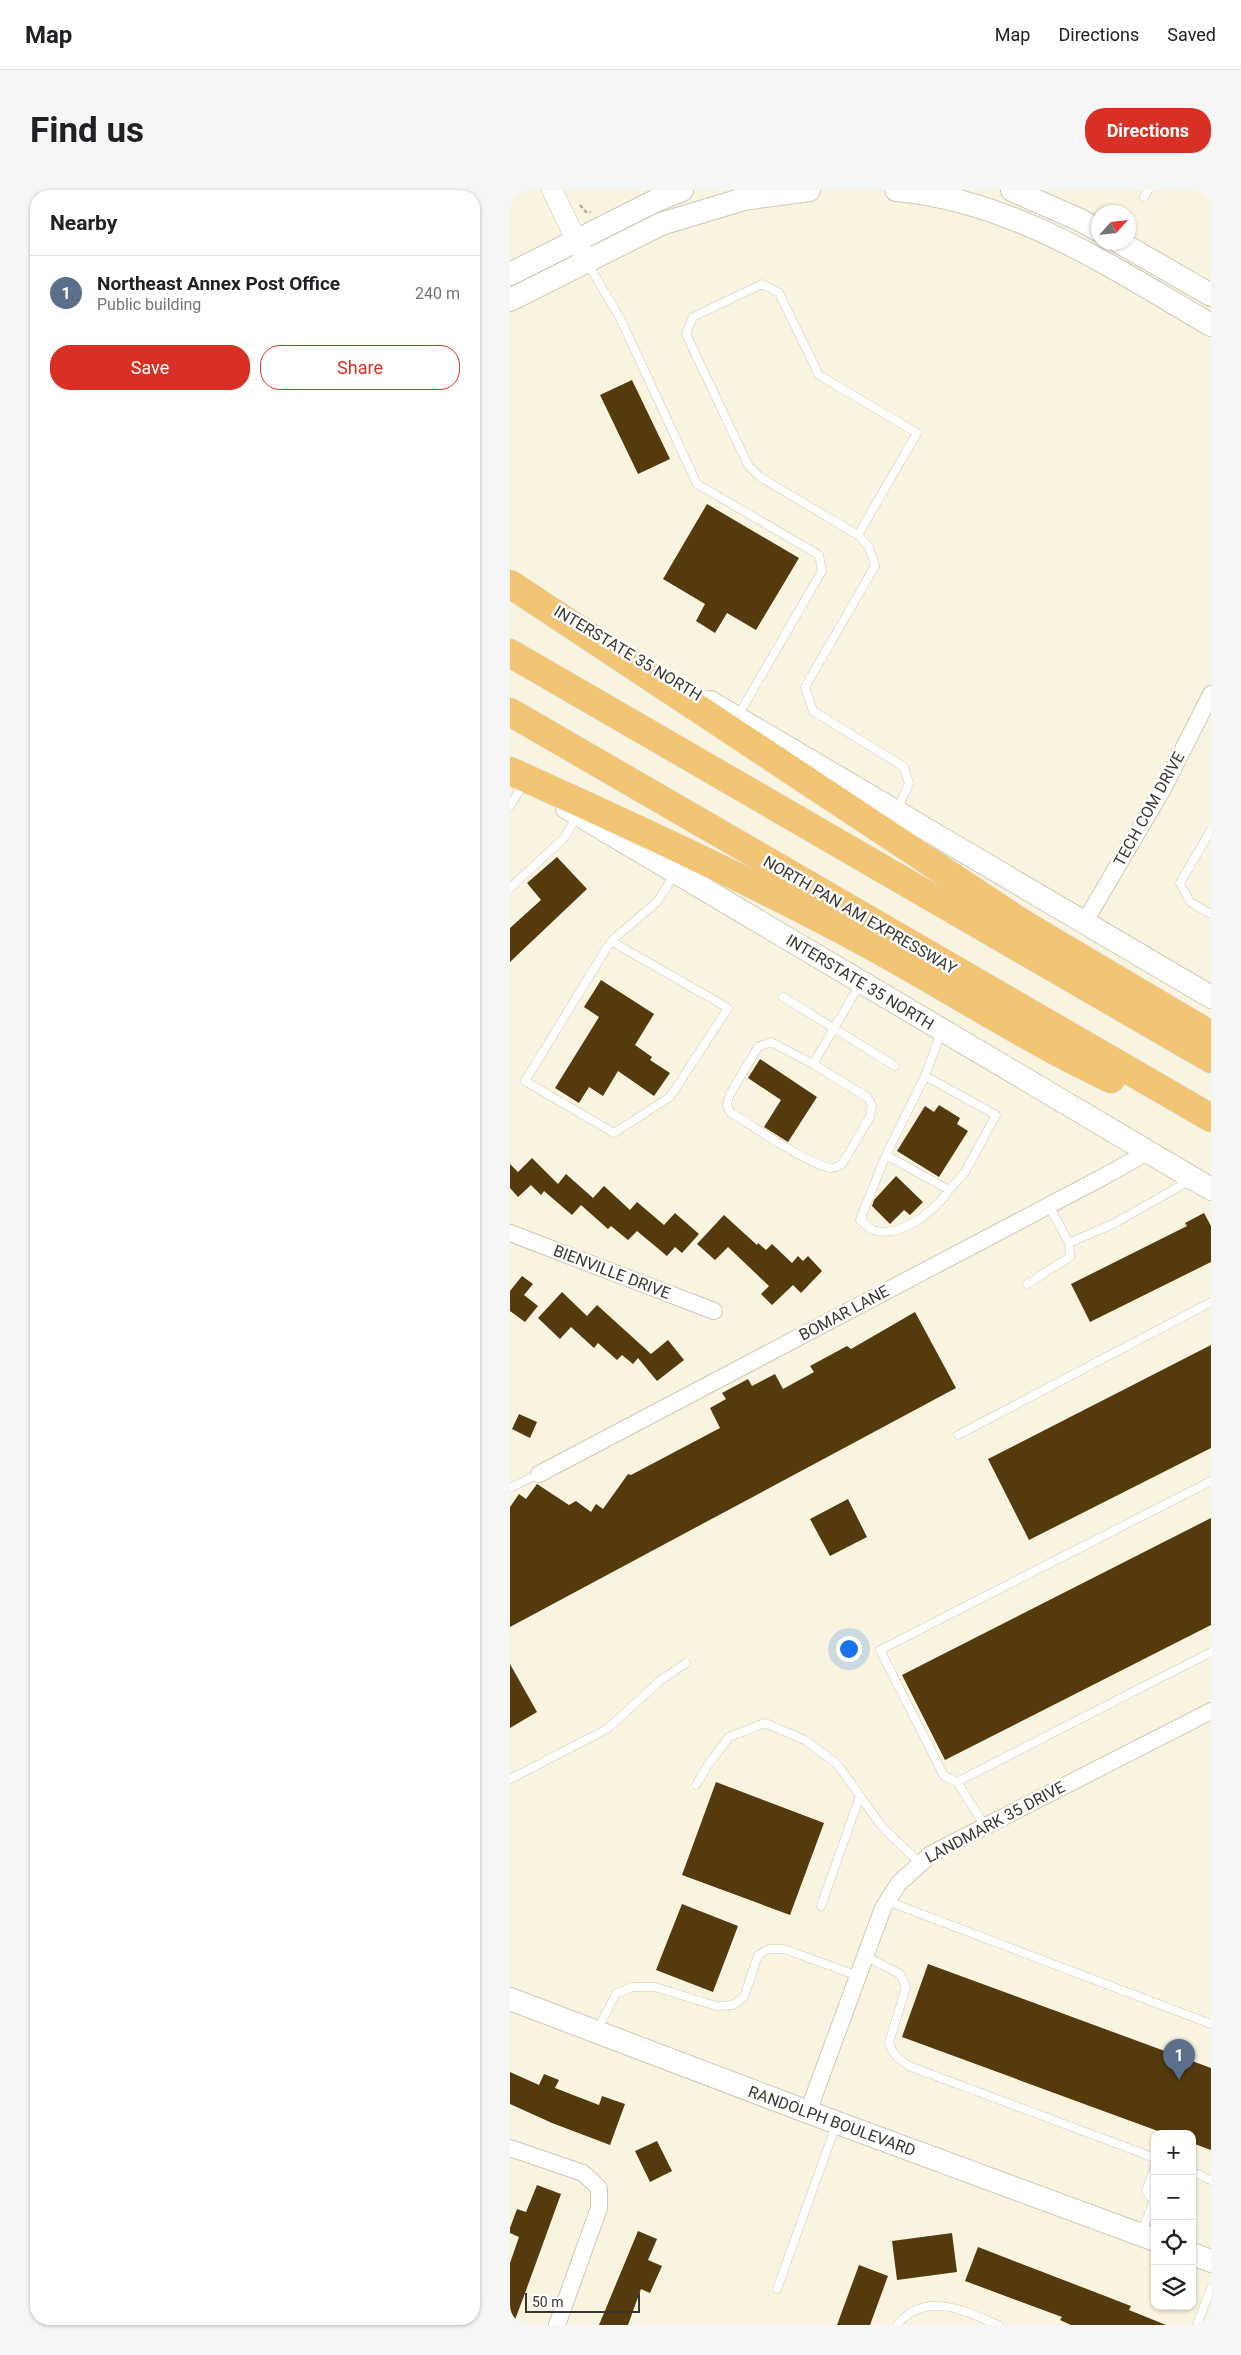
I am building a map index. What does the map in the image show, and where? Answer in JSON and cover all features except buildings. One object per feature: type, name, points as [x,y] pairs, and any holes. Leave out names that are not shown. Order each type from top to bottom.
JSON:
[{"type":"highway","points":[[510,584],[1022,923],[1211,1035]]},
{"type":"highway","points":[[510,653],[1211,1059]]},
{"type":"highway","name":"NORTH PAN AM EXPRESSWAY","points":[[510,712],[1211,1118]]},
{"type":"highway","points":[[515,776],[615,819],[805,911],[886,954],[1066,1058],[1211,1126]]},
{"type":"main road","points":[[510,274],[576,240],[682,190]]},
{"type":"main road","points":[[510,300],[586,260],[661,224],[744,199],[809,190]]},
{"type":"main road","points":[[1012,190],[1091,226]]},
{"type":"main road","points":[[909,191],[959,201],[1002,215],[1069,243],[1211,325]]},
{"type":"main road","points":[[1133,250],[1211,296]]},
{"type":"main road","name":"INTERSTATE 35 NORTH","points":[[510,584],[1211,996]]},
{"type":"main road","name":"INTERSTATE 35 NORTH","points":[[515,776],[1202,1184]]},
{"type":"main road","name":"RANDOLPH BOULEVARD","points":[[510,1999],[837,2123],[1148,2237]]},
{"type":"main road","points":[[1196,2255],[1211,2261]]},
{"type":"street","points":[[552,190],[586,260]]},
{"type":"street","name":"TECH COM DRIVE","points":[[1084,923],[1163,789],[1211,694]]},
{"type":"street","name":"BOMAR LANE","points":[[539,1474],[1148,1152]]},
{"type":"street","name":"BIENVILLE DRIVE","points":[[510,1233],[714,1311]]},
{"type":"street","name":"LANDMARK 35 DRIVE","points":[[808,2112],[887,1901],[899,1883],[919,1862],[985,1826],[1211,1711]]},
{"type":"street","points":[[510,2148],[583,2173],[599,2188],[599,2208],[557,2325]]},
{"type":"lane","points":[[586,260],[620,318],[697,484],[819,555],[822,572],[737,718]]},
{"type":"lane","points":[[858,535],[917,432],[819,376],[779,293],[762,284],[693,317],[686,334],[748,465],[760,477],[858,535],[869,547],[875,566],[805,687],[813,711],[904,767],[909,784],[896,812]]},
{"type":"lane","points":[[510,806],[515,776]]},
{"type":"lane","points":[[510,888],[564,838],[578,815]]},
{"type":"lane","points":[[1211,830],[1180,883],[1190,902],[1211,914]]},
{"type":"lane","points":[[611,940],[728,1008],[670,1097],[614,1133],[525,1081],[611,940],[657,902],[676,873]]},
{"type":"lane","points":[[813,1064],[861,982]]},
{"type":"lane","points":[[783,997],[895,1066]]},
{"type":"lane","points":[[925,1076],[996,1115],[965,1172],[949,1190],[940,1204],[916,1222],[894,1230],[873,1230],[860,1220],[886,1155],[925,1076],[942,1030]]},
{"type":"lane","points":[[771,1042],[813,1064],[867,1097],[872,1105],[870,1117],[842,1164],[837,1168],[830,1168],[802,1155],[730,1112],[727,1105],[729,1096],[758,1047],[763,1043],[771,1042]]},
{"type":"lane","points":[[886,1155],[949,1190]]},
{"type":"lane","points":[[1069,1243],[1202,1184]]},
{"type":"lane","points":[[1027,1284],[1070,1257],[1069,1243],[1049,1206]]},
{"type":"lane","points":[[958,1435],[1211,1302]]},
{"type":"lane","points":[[510,1488],[539,1474]]},
{"type":"lane","points":[[985,1826],[958,1782],[944,1776],[880,1650],[1211,1481]]},
{"type":"lane","points":[[958,1782],[1211,1652]]},
{"type":"lane","points":[[510,1779],[608,1729],[661,1680],[686,1663]]},
{"type":"lane","points":[[696,1786],[708,1765],[730,1737],[765,1723],[805,1740],[837,1764],[883,1828],[919,1862]]},
{"type":"lane","points":[[822,1906],[860,1796]]},
{"type":"lane","points":[[887,1901],[1211,2024]]},
{"type":"lane","points":[[596,2032],[616,1994],[632,1987],[655,1987],[716,2006],[733,2005],[744,1997],[758,1955],[769,1948],[784,1949],[858,1976]]},
{"type":"lane","points":[[865,1956],[900,1974],[904,1979],[906,1987],[889,2043],[891,2050],[898,2059],[909,2066],[1151,2157]]},
{"type":"lane","points":[[777,2289],[837,2123]]},
{"type":"lane","points":[[1196,2174],[1211,2180]]},
{"type":"lane","points":[[1151,2177],[1146,2191],[1151,2198]]},
{"type":"lane","points":[[1148,2237],[1151,2220]]},
{"type":"lane","points":[[1197,2325],[1211,2288]]},
{"type":"lane","points":[[898,2325],[916,2311],[939,2304],[957,2308],[998,2325]]},
{"type":"path","points":[[577,198],[586,212],[592,212]]},
{"type":"place","name":"Northeast Annex Post Office","points":[[1179,2080]]}]
